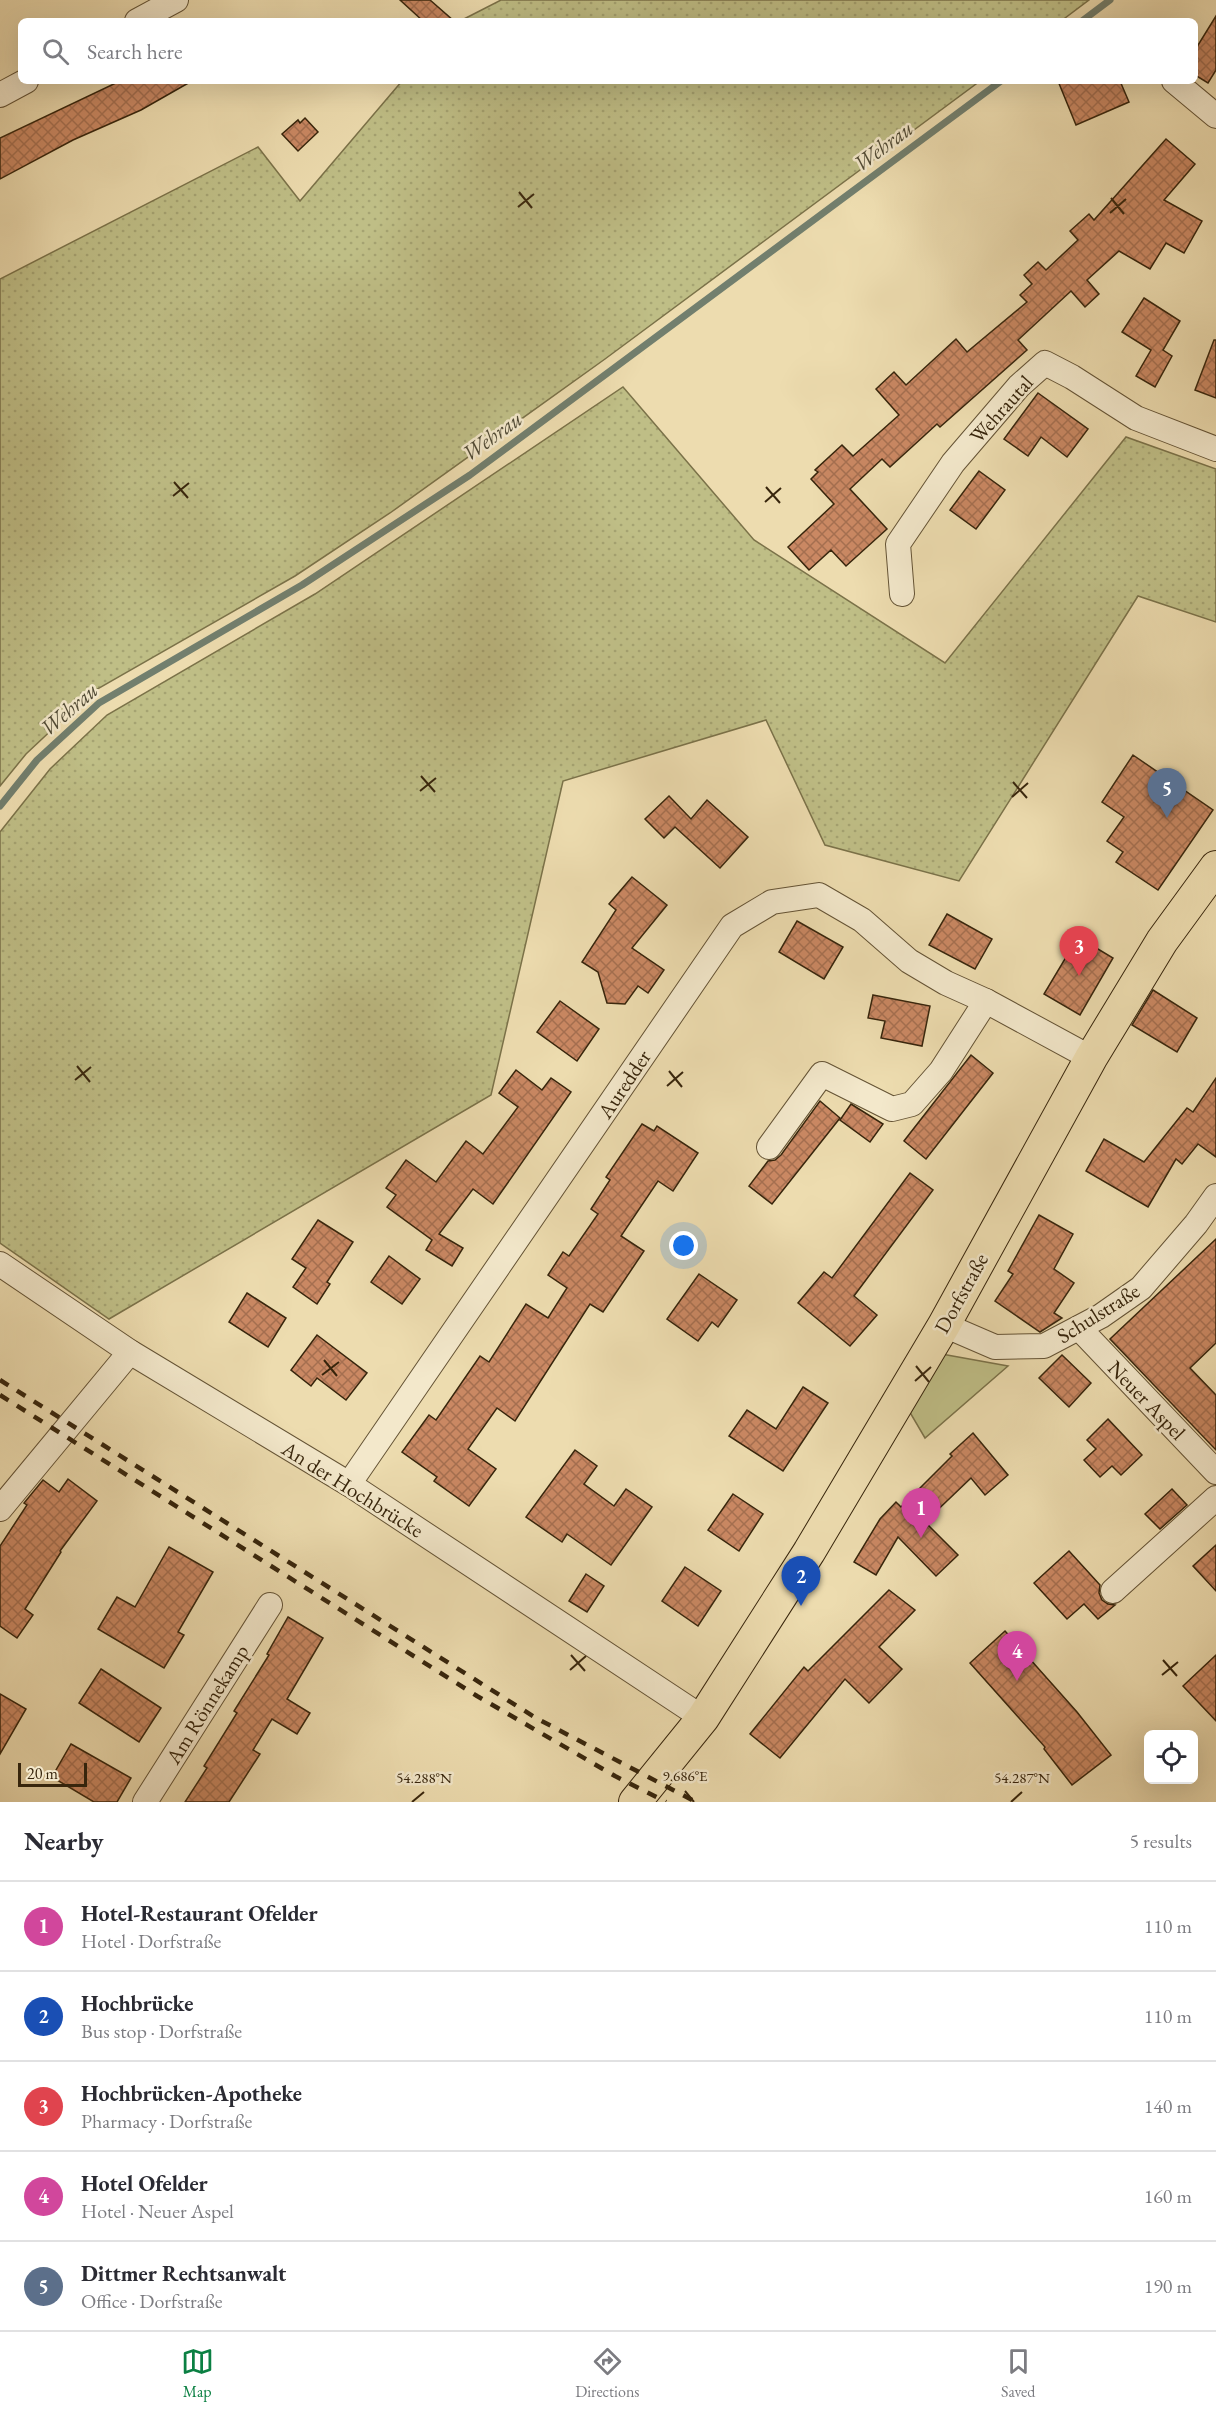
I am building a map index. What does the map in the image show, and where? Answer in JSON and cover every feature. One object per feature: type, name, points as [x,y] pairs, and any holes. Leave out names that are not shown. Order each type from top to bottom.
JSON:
[{"type":"main road","name":"Dorfstraße","points":[[635,1802],[703,1718],[847,1490],[944,1325],[1091,1058],[1162,941],[1216,867]]},
{"type":"street","points":[[143,18],[176,0]]},
{"type":"street","points":[[0,95],[20,84]]},
{"type":"street","points":[[1178,84],[1216,116]]},
{"type":"street","name":"Wehrautal","points":[[902,594],[898,544],[953,463],[1018,386],[1045,363],[1072,377],[1136,418],[1216,449]]},
{"type":"street","name":"Auredder","points":[[349,1484],[732,926],[772,902],[819,895],[862,920],[909,961],[946,983],[986,1001],[1091,1058]]},
{"type":"street","points":[[769,1148],[822,1074],[892,1109],[912,1104],[941,1071],[986,1001]]},
{"type":"street","name":"Schulstraße","points":[[944,1325],[995,1347],[1044,1347],[1101,1316],[1141,1288],[1196,1224],[1216,1196]]},
{"type":"street","name":"An der Hochbrücke","points":[[0,1264],[130,1352],[349,1484],[703,1718]]},
{"type":"street","name":"Neuer Aspel","points":[[1079,1328],[1216,1472]]},
{"type":"street","points":[[0,1509],[130,1352]]},
{"type":"street","points":[[1113,1591],[1216,1498]]},
{"type":"street","name":"Am Rönnekamp","points":[[145,1802],[270,1605]]},
{"type":"shaded area","points":[[501,0],[1089,0],[1065,18],[466,18]]},
{"type":"shaded area","points":[[399,84],[976,84],[605,359],[390,513],[295,576],[92,692],[26,754],[0,786],[0,279],[258,147],[300,201]]},
{"type":"shaded area","points":[[623,387],[754,540],[945,663],[1126,437],[1216,469],[1216,622],[1138,596],[959,881],[825,845],[766,720],[563,781],[491,1095],[109,1319],[0,1243],[0,832],[50,769],[107,715],[315,594]]},
{"type":"shaded area","points":[[936,1353],[1008,1366],[925,1438],[905,1404]]},
{"type":"building","points":[[400,0],[430,0],[451,18],[420,18]]},
{"type":"building","points":[[1216,16],[1216,70],[1208,83],[1198,77],[1198,45]]},
{"type":"building","points":[[114,84],[187,84],[141,110],[73,140],[0,179],[0,138]]},
{"type":"building","points":[[1059,84],[1121,84],[1129,102],[1076,125]]},
{"type":"building","points":[[305,118],[318,132],[298,151],[282,134],[298,120],[300,123]]},
{"type":"building","points":[[1166,139],[1195,164],[1164,200],[1202,221],[1184,253],[1166,243],[1150,269],[1119,251],[1087,280],[1099,294],[1085,307],[1071,291],[1018,340],[1027,350],[940,427],[937,424],[890,467],[882,459],[850,489],[887,529],[846,566],[831,550],[809,570],[788,547],[834,504],[811,479],[818,472],[815,470],[842,445],[853,456],[899,415],[876,389],[894,372],[906,385],[956,339],[967,352],[1027,302],[1020,295],[1032,284],[1024,275],[1038,262],[1046,270],[1078,240],[1070,231],[1089,214],[1094,220]]},
{"type":"building","points":[[1144,298],[1180,321],[1163,350],[1172,356],[1155,387],[1136,376],[1151,350],[1122,332]]},
{"type":"building","points":[[1214,340],[1216,340],[1216,398],[1195,390]]},
{"type":"building","points":[[1038,393],[1088,429],[1067,457],[1041,437],[1028,456],[1004,439]]},
{"type":"building","points":[[979,471],[1005,490],[976,529],[950,510]]},
{"type":"building","points":[[1133,755],[1213,810],[1158,890],[1116,862],[1123,852],[1107,841],[1124,817],[1102,802]]},
{"type":"building","points":[[669,796],[691,819],[707,800],[748,837],[720,868],[675,827],[664,838],[645,819]]},
{"type":"building","points":[[632,877],[667,905],[632,948],[664,970],[648,993],[638,986],[625,1004],[607,1003],[598,972],[582,962],[616,910],[609,904]]},
{"type":"building","points":[[947,914],[992,939],[975,969],[929,945]]},
{"type":"building","points":[[797,921],[843,947],[824,979],[779,952]]},
{"type":"building","points":[[1078,937],[1113,958],[1080,1015],[1044,994]]},
{"type":"building","points":[[1153,990],[1197,1018],[1177,1052],[1132,1025]]},
{"type":"building","points":[[873,995],[930,1006],[922,1046],[881,1038],[885,1021],[868,1018]]},
{"type":"building","points":[[560,1001],[599,1029],[577,1061],[537,1032]]},
{"type":"building","points":[[971,1055],[993,1073],[926,1159],[904,1141]]},
{"type":"building","points":[[516,1070],[542,1090],[551,1078],[571,1092],[493,1204],[473,1189],[439,1234],[463,1248],[452,1266],[426,1250],[432,1240],[387,1207],[396,1195],[386,1188],[406,1160],[436,1182],[466,1141],[483,1154],[518,1107],[499,1093]]},
{"type":"building","points":[[1216,1078],[1216,1157],[1198,1144],[1182,1164],[1176,1159],[1148,1207],[1086,1171],[1104,1139],[1144,1162],[1187,1108],[1193,1112]]},
{"type":"building","points":[[820,1101],[840,1118],[772,1204],[749,1186],[768,1161],[775,1160],[781,1155]]},
{"type":"building","points":[[851,1104],[883,1124],[870,1142],[840,1120]]},
{"type":"building","points":[[642,1124],[654,1131],[657,1126],[698,1153],[673,1191],[658,1181],[621,1236],[644,1251],[603,1312],[590,1304],[515,1421],[497,1408],[468,1449],[496,1469],[469,1506],[434,1481],[437,1477],[402,1452],[429,1415],[436,1420],[480,1356],[489,1362],[526,1304],[548,1318],[567,1288],[548,1275],[563,1252],[569,1256],[598,1214],[591,1209],[610,1180],[606,1177]]},
{"type":"building","points":[[910,1173],[933,1190],[854,1296],[877,1315],[850,1346],[798,1303],[824,1272],[832,1278]]},
{"type":"building","points":[[1039,1215],[1073,1234],[1054,1269],[1074,1283],[1054,1313],[1062,1318],[1040,1332],[995,1301],[1013,1274],[1008,1271]]},
{"type":"building","points":[[318,1220],[353,1242],[327,1282],[330,1284],[317,1304],[293,1287],[306,1268],[292,1259]]},
{"type":"building","points":[[1216,1239],[1216,1343],[1190,1368],[1216,1395],[1216,1450],[1110,1339]]},
{"type":"building","points":[[389,1256],[420,1279],[402,1304],[371,1282]]},
{"type":"building","points":[[699,1274],[737,1300],[718,1327],[712,1322],[698,1341],[667,1319]]},
{"type":"building","points":[[247,1293],[286,1318],[268,1347],[229,1322]]},
{"type":"building","points":[[317,1335],[367,1373],[346,1400],[317,1378],[311,1386],[291,1370]]},
{"type":"building","points":[[1062,1355],[1091,1383],[1069,1407],[1039,1378]]},
{"type":"building","points":[[803,1387],[828,1403],[783,1471],[729,1436],[747,1410],[776,1429]]},
{"type":"building","points":[[1108,1419],[1142,1455],[1121,1475],[1112,1466],[1100,1477],[1084,1460],[1096,1449],[1087,1440]]},
{"type":"building","points":[[973,1433],[1008,1475],[985,1495],[971,1478],[925,1522],[958,1555],[936,1576],[898,1537],[876,1575],[854,1562],[880,1519],[896,1502],[901,1507],[952,1456],[950,1454]]},
{"type":"building","points":[[575,1450],[597,1466],[584,1484],[614,1506],[626,1489],[652,1507],[611,1565],[567,1534],[562,1542],[526,1517]]},
{"type":"building","points":[[68,1479],[97,1501],[60,1551],[25,1609],[33,1615],[17,1638],[0,1626],[0,1546],[27,1505],[24,1503],[43,1480],[59,1492]]},
{"type":"building","points":[[1172,1489],[1187,1505],[1160,1529],[1145,1514]]},
{"type":"building","points":[[733,1494],[763,1514],[739,1551],[708,1530]]},
{"type":"building","points":[[1216,1545],[1216,1591],[1193,1566]]},
{"type":"building","points":[[169,1547],[213,1572],[178,1632],[184,1635],[164,1668],[98,1629],[117,1597],[135,1607]]},
{"type":"building","points":[[1069,1551],[1100,1585],[1099,1593],[1102,1600],[1115,1605],[1098,1619],[1084,1604],[1067,1619],[1034,1583]]},
{"type":"building","points":[[685,1567],[721,1591],[698,1626],[662,1601]]},
{"type":"building","points":[[586,1574],[604,1586],[587,1612],[569,1601]]},
{"type":"building","points":[[889,1590],[915,1610],[879,1647],[902,1669],[869,1703],[845,1679],[780,1758],[750,1734],[804,1667],[808,1671]]},
{"type":"building","points":[[288,1617],[323,1638],[287,1699],[310,1713],[297,1734],[272,1719],[253,1750],[260,1754],[229,1802],[185,1802],[207,1768],[204,1766],[237,1713],[234,1711],[269,1655],[267,1654]]},
{"type":"building","points":[[1005,1631],[1077,1712],[1111,1755],[1072,1785],[1044,1749],[1045,1747],[970,1663]]},
{"type":"building","points":[[1216,1655],[1216,1721],[1183,1686]]},
{"type":"building","points":[[101,1669],[161,1708],[139,1742],[79,1703]]},
{"type":"building","points":[[0,1694],[26,1709],[0,1754]]},
{"type":"building","points":[[71,1744],[131,1778],[117,1802],[94,1802],[52,1777]]},
{"type":"waterway","name":"Wehrau","points":[[1086,18],[1110,0]]},
{"type":"waterway","name":"Wehrau","points":[[0,806],[37,760],[99,703],[302,585],[470,475],[997,84]]},
{"type":"railway","points":[[0,1380],[536,1718],[696,1802]]},
{"type":"railway","points":[[0,1395],[477,1696],[615,1776],[666,1802]]},
{"type":"place","name":"Dittmer Rechtsanwalt","points":[[1167,818]]},
{"type":"place","name":"Hochbrücken-Apotheke","points":[[1079,976]]},
{"type":"place","name":"Hotel-Restaurant Ofelder","points":[[921,1538]]},
{"type":"place","name":"Hochbrücke","points":[[801,1606]]},
{"type":"place","name":"Hotel Ofelder","points":[[1017,1681]]}]
